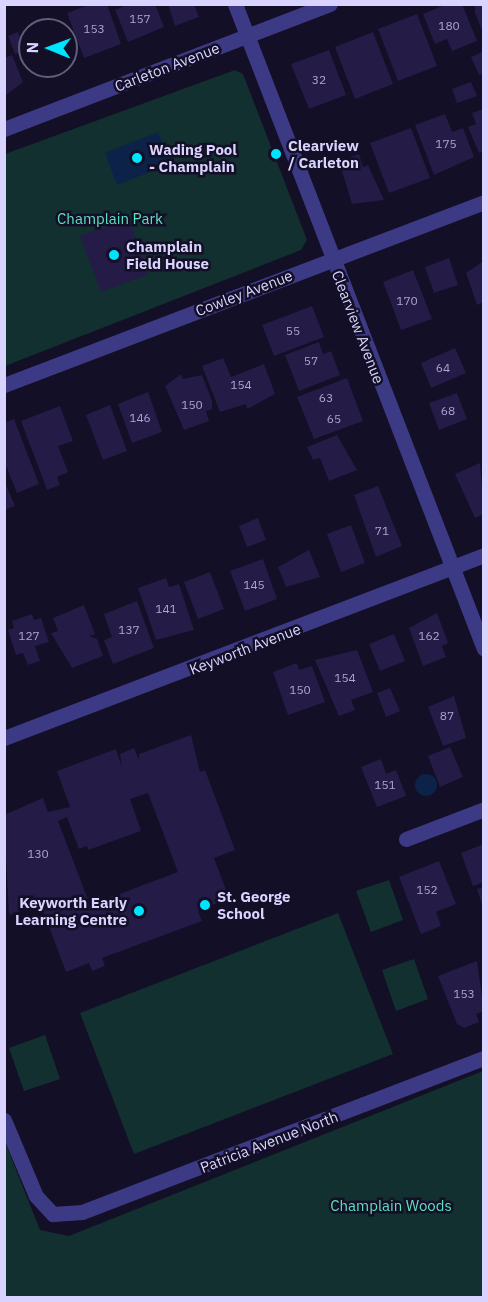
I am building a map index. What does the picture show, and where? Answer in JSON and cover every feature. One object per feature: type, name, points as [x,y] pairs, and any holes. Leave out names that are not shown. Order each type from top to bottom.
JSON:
[{"type":"street","name":"Clearview Avenue","points":[[235,4],[483,649]]},
{"type":"street","name":"Carleton Avenue","points":[[4,129],[330,4]]},
{"type":"street","name":"Cowley Avenue","points":[[4,385],[483,202]]},
{"type":"street","name":"Keyworth Avenue","points":[[4,738],[483,555]]},
{"type":"street","points":[[406,839],[483,809]]},
{"type":"street","name":"Patricia Avenue North","points":[[4,1119],[27,1180],[53,1214],[100,1207],[483,1058]]},
{"type":"green space","name":"Champlain Park","points":[[235,70],[243,74],[307,240],[301,250],[5,366],[5,154]]},
{"type":"green space","points":[[389,880],[403,920],[371,932],[356,891]]},
{"type":"green space","points":[[338,913],[393,1054],[134,1154],[80,1013]]},
{"type":"green space","points":[[414,959],[428,999],[396,1011],[382,970]]},
{"type":"green space","points":[[45,1035],[60,1079],[24,1091],[9,1048]]},
{"type":"green space","name":"Champlain Woods","points":[[483,1071],[483,1297],[5,1297],[5,1142],[40,1230],[69,1236]]},
{"type":"water","name":"Wading Pool - Champlain","points":[[158,132],[170,164],[117,185],[105,153]]},
{"type":"water","points":[[426,774],[434,777],[437,785],[434,793],[426,796],[418,793],[415,785],[418,777]]},
{"type":"building","points":[[91,4],[107,4],[121,44],[84,58],[78,42],[78,18],[69,18],[67,13]]},
{"type":"building","points":[[130,4],[155,4],[164,27],[128,42],[115,10]]},
{"type":"building","points":[[168,4],[194,4],[199,17],[175,26]]},
{"type":"building","points":[[447,4],[462,4],[477,41],[452,51],[447,39],[435,44],[423,14]]},
{"type":"building","points":[[475,4],[484,4],[484,35],[475,13]]},
{"type":"building","points":[[417,14],[437,66],[398,81],[378,29]]},
{"type":"building","points":[[18,32],[18,53],[15,54],[8,36]]},
{"type":"building","points":[[373,32],[393,84],[355,99],[335,47]]},
{"type":"building","points":[[329,50],[346,95],[309,109],[291,64]]},
{"type":"building","points":[[482,52],[484,73],[479,75],[471,57]]},
{"type":"building","points":[[12,55],[18,70],[18,78],[21,78],[23,82],[6,95],[4,58]]},
{"type":"building","points":[[471,82],[477,96],[457,103],[452,89]]},
{"type":"building","points":[[484,109],[484,151],[479,153],[468,127],[476,124],[472,113]]},
{"type":"building","points":[[445,114],[452,132],[463,128],[474,157],[434,175],[415,125]]},
{"type":"building","points":[[411,128],[430,178],[389,193],[370,143]]},
{"type":"building","points":[[359,154],[363,167],[368,165],[384,200],[352,204],[339,161]]},
{"type":"building","name":"Champlain Field House","points":[[128,218],[149,274],[101,292],[80,236]]},
{"type":"building","points":[[449,258],[458,285],[434,293],[425,267]]},
{"type":"building","points":[[484,261],[484,302],[477,305],[466,273]]},
{"type":"building","points":[[413,270],[432,319],[401,330],[383,282]]},
{"type":"building","points":[[312,306],[324,337],[274,356],[262,325]]},
{"type":"building","points":[[319,342],[323,354],[331,351],[340,375],[299,391],[285,355]]},
{"type":"building","points":[[455,348],[466,373],[431,388],[421,363]]},
{"type":"building","points":[[223,358],[231,377],[264,364],[275,394],[247,409],[246,404],[220,412],[202,366]]},
{"type":"building","points":[[181,374],[183,379],[202,375],[212,401],[212,409],[206,411],[209,421],[184,430],[165,386]]},
{"type":"building","points":[[347,378],[363,421],[314,439],[297,397]]},
{"type":"building","points":[[148,392],[162,432],[132,443],[118,404]]},
{"type":"building","points":[[457,393],[467,419],[439,430],[429,403]]},
{"type":"building","points":[[110,405],[127,451],[103,460],[86,415]]},
{"type":"building","points":[[60,406],[73,441],[58,446],[68,472],[57,477],[60,485],[47,490],[21,421]]},
{"type":"building","points":[[14,419],[39,484],[17,493],[4,461],[4,423]]},
{"type":"building","points":[[337,435],[357,470],[329,481],[320,458],[313,460],[307,447]]},
{"type":"building","points":[[480,463],[484,514],[475,518],[455,474]]},
{"type":"building","points":[[4,480],[15,506],[4,510]]},
{"type":"building","points":[[378,486],[402,546],[376,557],[354,495]]},
{"type":"building","points":[[258,518],[266,540],[247,547],[239,526]]},
{"type":"building","points":[[351,525],[365,563],[341,572],[327,534]]},
{"type":"building","points":[[309,550],[320,577],[286,587],[278,567]]},
{"type":"building","points":[[263,559],[277,599],[245,611],[230,571]]},
{"type":"building","points":[[210,572],[224,609],[198,619],[184,582]]},
{"type":"building","points":[[166,578],[169,587],[179,584],[194,630],[156,640],[138,588]]},
{"type":"building","points":[[137,601],[154,648],[113,664],[104,640],[112,637],[104,614]]},
{"type":"building","points":[[84,605],[95,634],[89,636],[97,639],[103,656],[72,668],[51,633],[58,631],[53,618]]},
{"type":"building","points":[[437,613],[448,643],[442,646],[446,657],[423,666],[409,628]]},
{"type":"building","points":[[32,614],[34,620],[41,618],[49,642],[35,646],[40,661],[28,665],[23,653],[16,655],[8,630],[14,628],[12,621]]},
{"type":"building","points":[[394,634],[405,661],[380,671],[369,644]]},
{"type":"building","points":[[357,650],[373,692],[351,700],[355,710],[339,716],[315,660]]},
{"type":"building","points":[[297,663],[299,670],[312,666],[325,702],[288,715],[273,672]]},
{"type":"building","points":[[390,688],[400,711],[386,717],[377,693]]},
{"type":"building","points":[[454,696],[466,738],[443,746],[428,707]]},
{"type":"building","points":[[191,735],[200,772],[205,770],[235,850],[214,858],[229,898],[198,911],[202,921],[102,958],[105,966],[92,971],[89,963],[66,972],[47,921],[63,910],[45,917],[42,909],[60,902],[58,897],[9,915],[4,815],[43,798],[48,812],[70,807],[57,771],[116,749],[122,767],[120,754],[134,748],[139,760],[139,754]],"holes":[[[148,793],[178,872],[90,905],[58,821],[67,817],[79,849],[87,846],[88,850],[141,831],[130,799]]]},
{"type":"building","points":[[450,747],[463,777],[440,787],[428,756]]},
{"type":"building","points":[[381,759],[386,774],[396,770],[406,796],[377,807],[361,767]]},
{"type":"building","points":[[484,844],[484,882],[473,886],[461,853]]},
{"type":"building","points":[[439,861],[456,904],[436,912],[441,926],[421,934],[399,877]]},
{"type":"building","points":[[484,887],[484,906],[483,907],[477,889]]},
{"type":"building","points":[[477,961],[484,1011],[476,1014],[479,1022],[464,1028],[457,1024],[438,976]]},
{"type":"place","name":"Clearview / Carleton","points":[[276,154]]},
{"type":"place","name":"Wading Pool - Champlain","points":[[137,158]]},
{"type":"place","name":"Champlain Field House","points":[[114,255]]},
{"type":"place","name":"St. George School","points":[[205,905]]},
{"type":"place","name":"Keyworth Early Learning Centre","points":[[139,911]]}]
